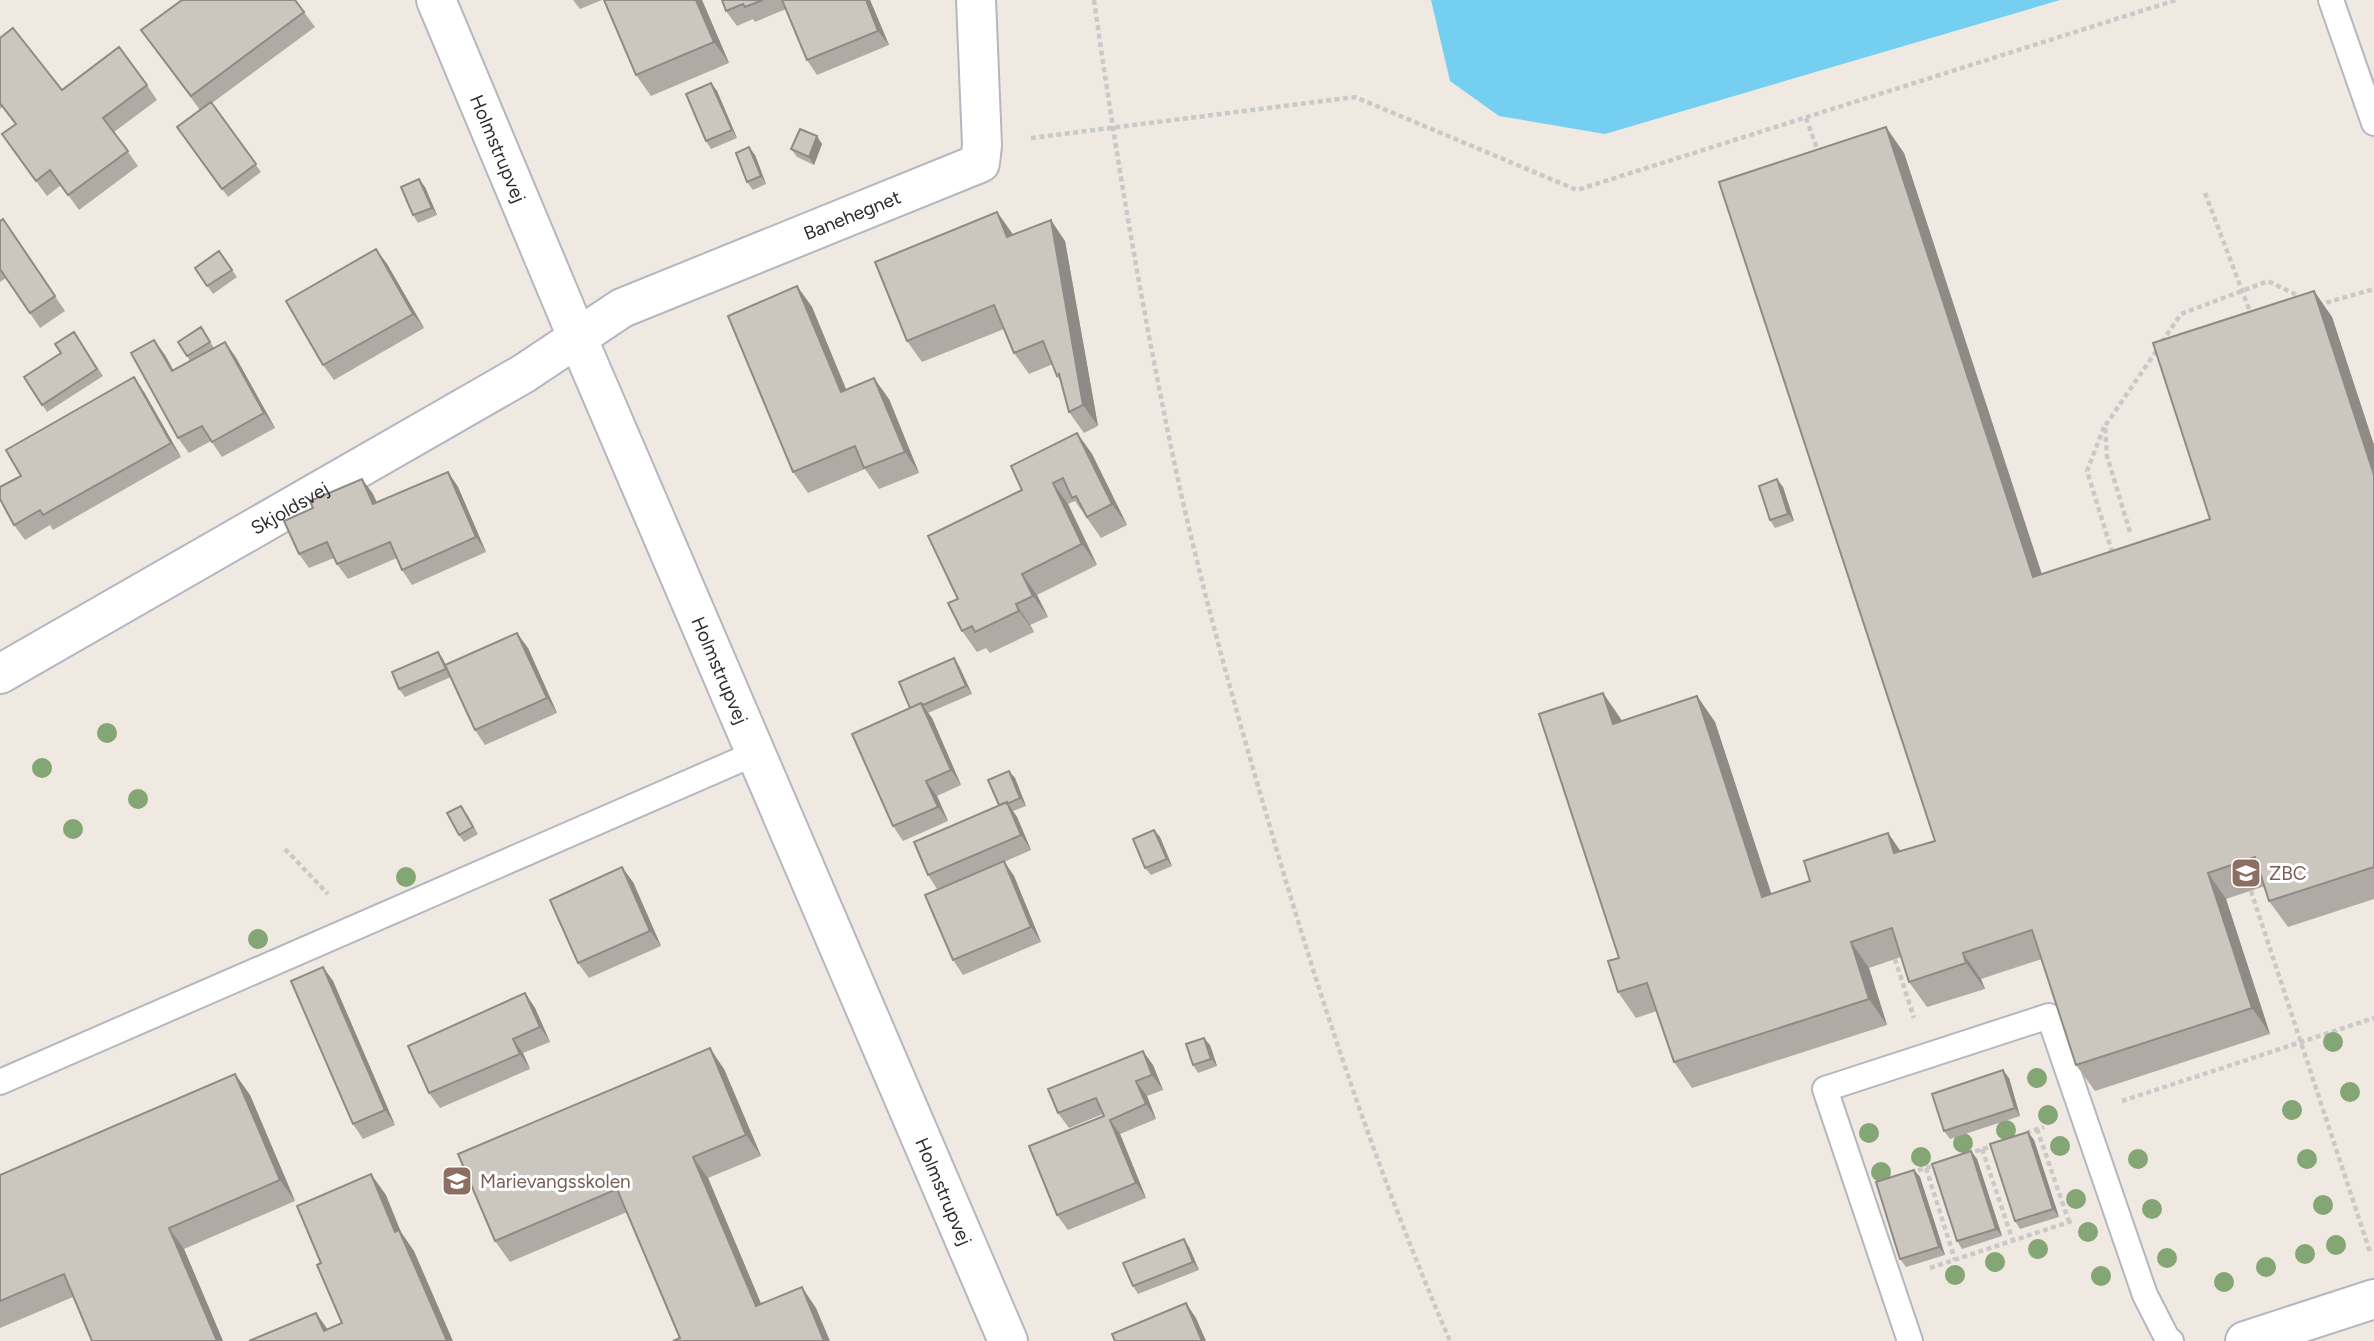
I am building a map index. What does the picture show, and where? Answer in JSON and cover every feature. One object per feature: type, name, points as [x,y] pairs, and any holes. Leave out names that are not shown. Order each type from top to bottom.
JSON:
[{"type":"street","name":"Holmstrupvej","points":[[436,0],[578,339],[1007,1341]]},
{"type":"street","points":[[976,0],[982,145]]},
{"type":"street","name":"Banehegnet","points":[[578,339],[622,308],[980,163],[982,145]]},
{"type":"street","name":"Skjoldsvej","points":[[0,674],[512,380],[578,339]]},
{"type":"street","points":[[2245,1341],[2374,1299]]},
{"type":"lane","points":[[2331,0],[2374,123]]},
{"type":"lane","points":[[0,1082],[756,753]]},
{"type":"lane","points":[[1910,1341],[1825,1090],[2049,1016],[2145,1295],[2171,1341]]},
{"type":"path","points":[[1094,0],[1112,127],[1143,308],[1181,492],[1242,729],[1308,957],[1367,1128],[1450,1341]]},
{"type":"path","points":[[982,145],[1354,97],[1577,190],[2176,0]]},
{"type":"path","points":[[1806,118],[1824,166]]},
{"type":"path","points":[[2205,193],[2256,328]]},
{"type":"path","points":[[2113,556],[2087,471],[2105,426],[2181,314],[2268,281],[2318,305],[2374,289]]},
{"type":"path","points":[[2105,426],[2107,456],[2130,532]]},
{"type":"path","points":[[285,849],[358,926]]},
{"type":"path","points":[[2251,891],[2374,1265]]},
{"type":"path","points":[[1895,959],[1926,1056]]},
{"type":"path","points":[[2015,1137],[2374,1018]]},
{"type":"path","points":[[2037,1129],[2069,1222]]},
{"type":"path","points":[[1960,1156],[2004,1141]]},
{"type":"path","points":[[1982,1149],[2013,1241]]},
{"type":"path","points":[[1859,1191],[1949,1160]]},
{"type":"path","points":[[1926,1168],[1955,1260]]},
{"type":"path","points":[[1890,1282],[2115,1207]]},
{"type":"water","points":[[1431,0],[2060,0],[1605,134],[1499,116],[1450,81]]},
{"type":"building","points":[[182,0],[295,0],[304,12],[191,96],[141,30]]},
{"type":"building","points":[[604,0],[696,0],[714,42],[636,75]]},
{"type":"building","points":[[722,0],[763,0],[726,11]]},
{"type":"building","points":[[782,0],[866,0],[878,31],[807,60]]},
{"type":"building","points":[[13,28],[62,90],[119,47],[147,85],[103,118],[128,151],[68,195],[50,170],[36,181],[2,134],[16,124],[0,103],[0,38]]},
{"type":"building","points":[[711,83],[732,130],[706,141],[686,94]]},
{"type":"building","points":[[211,102],[256,164],[222,189],[177,127]]},
{"type":"building","points":[[1886,127],[2033,577],[2210,519],[2153,343],[2314,291],[2374,475],[2374,867],[2269,901],[2255,857],[2208,873],[2252,1008],[2076,1065],[2032,930],[1963,953],[1966,963],[1909,982],[1892,928],[1851,942],[1869,999],[1674,1062],[1647,983],[1618,992],[1608,961],[1619,958],[1539,714],[1603,693],[1613,724],[1697,696],[1762,897],[1810,881],[1804,861],[1888,833],[1894,853],[1935,841],[1719,182]]},
{"type":"building","points":[[800,129],[817,136],[809,157],[791,149]]},
{"type":"building","points":[[749,147],[761,176],[747,182],[736,153]]},
{"type":"building","points":[[419,179],[432,208],[413,215],[401,187]]},
{"type":"building","points":[[997,212],[1007,237],[1051,220],[1083,405],[1069,412],[1059,374],[1057,376],[1043,341],[1014,353],[994,305],[907,341],[875,262]]},
{"type":"building","points":[[3,219],[55,296],[30,313],[0,269],[0,221]]},
{"type":"building","points":[[376,249],[413,314],[323,365],[286,301]]},
{"type":"building","points":[[219,251],[232,270],[207,286],[195,268]]},
{"type":"building","points":[[797,286],[841,392],[874,378],[905,452],[864,468],[855,446],[793,472],[728,316]]},
{"type":"building","points":[[201,327],[210,342],[187,356],[178,342]]},
{"type":"building","points":[[74,332],[97,369],[42,405],[24,377],[61,353],[55,344]]},
{"type":"building","points":[[154,340],[172,371],[225,342],[264,413],[212,442],[202,426],[178,438],[131,353]]},
{"type":"building","points":[[134,377],[171,443],[43,515],[40,510],[14,525],[0,499],[0,487],[21,476],[6,450]]},
{"type":"building","points":[[1077,433],[1112,504],[1087,517],[1076,496],[1072,498],[1063,478],[1053,483],[1082,544],[1022,574],[1033,596],[1016,604],[1019,611],[975,632],[972,626],[962,631],[948,603],[958,599],[928,536],[1022,490],[1011,466]]},
{"type":"building","points":[[448,472],[476,537],[402,570],[390,542],[337,564],[327,542],[299,554],[284,521],[313,508],[310,501],[362,479],[373,504]]},
{"type":"building","points":[[1777,479],[1788,514],[1770,520],[1759,486]]},
{"type":"building","points":[[517,633],[547,698],[475,730],[445,665]]},
{"type":"building","points":[[438,652],[446,669],[399,689],[392,672]]},
{"type":"building","points":[[954,658],[966,686],[910,708],[899,682]]},
{"type":"building","points":[[921,703],[951,770],[926,781],[938,807],[893,826],[852,734]]},
{"type":"building","points":[[1009,771],[1020,798],[999,805],[988,780]]},
{"type":"building","points":[[1007,802],[1021,835],[928,875],[914,842]]},
{"type":"building","points":[[461,806],[473,827],[459,835],[447,813]]},
{"type":"building","points":[[1154,830],[1167,859],[1145,868],[1133,839]]},
{"type":"building","points":[[1004,861],[1031,927],[953,960],[925,895]]},
{"type":"building","points":[[622,867],[650,931],[578,963],[550,900]]},
{"type":"building","points":[[323,967],[385,1110],[353,1124],[291,981]]},
{"type":"building","points":[[525,993],[540,1027],[513,1039],[520,1054],[429,1093],[408,1046]]},
{"type":"building","points":[[1204,1038],[1211,1059],[1193,1065],[1186,1044]]},
{"type":"building","points":[[710,1048],[746,1135],[693,1157],[756,1306],[802,1287],[824,1341],[673,1341],[680,1338],[617,1189],[495,1241],[458,1154]]},
{"type":"building","points":[[1143,1051],[1152,1075],[1136,1081],[1146,1104],[1110,1120],[1136,1183],[1057,1215],[1029,1146],[1104,1116],[1096,1098],[1058,1113],[1048,1089]]},
{"type":"building","points":[[2003,1070],[2015,1108],[1944,1131],[1932,1094]]},
{"type":"building","points":[[235,1074],[280,1180],[169,1228],[217,1341],[92,1341],[64,1274],[0,1301],[0,1175]]},
{"type":"building","points":[[2028,1132],[2053,1209],[2015,1221],[1990,1144]]},
{"type":"building","points":[[1971,1151],[1996,1229],[1957,1241],[1932,1164]]},
{"type":"building","points":[[1914,1170],[1939,1247],[1900,1259],[1876,1182]]},
{"type":"building","points":[[371,1174],[395,1232],[399,1230],[447,1341],[249,1341],[316,1313],[324,1331],[342,1323],[317,1265],[321,1263],[297,1206]]},
{"type":"building","points":[[1184,1239],[1193,1262],[1133,1286],[1123,1263]]},
{"type":"building","points":[[1186,1303],[1202,1341],[1115,1341],[1112,1334]]},
{"type":"place","name":"ZBC","points":[[2246,873]]},
{"type":"place","name":"Marievangsskolen","points":[[457,1181]]}]
